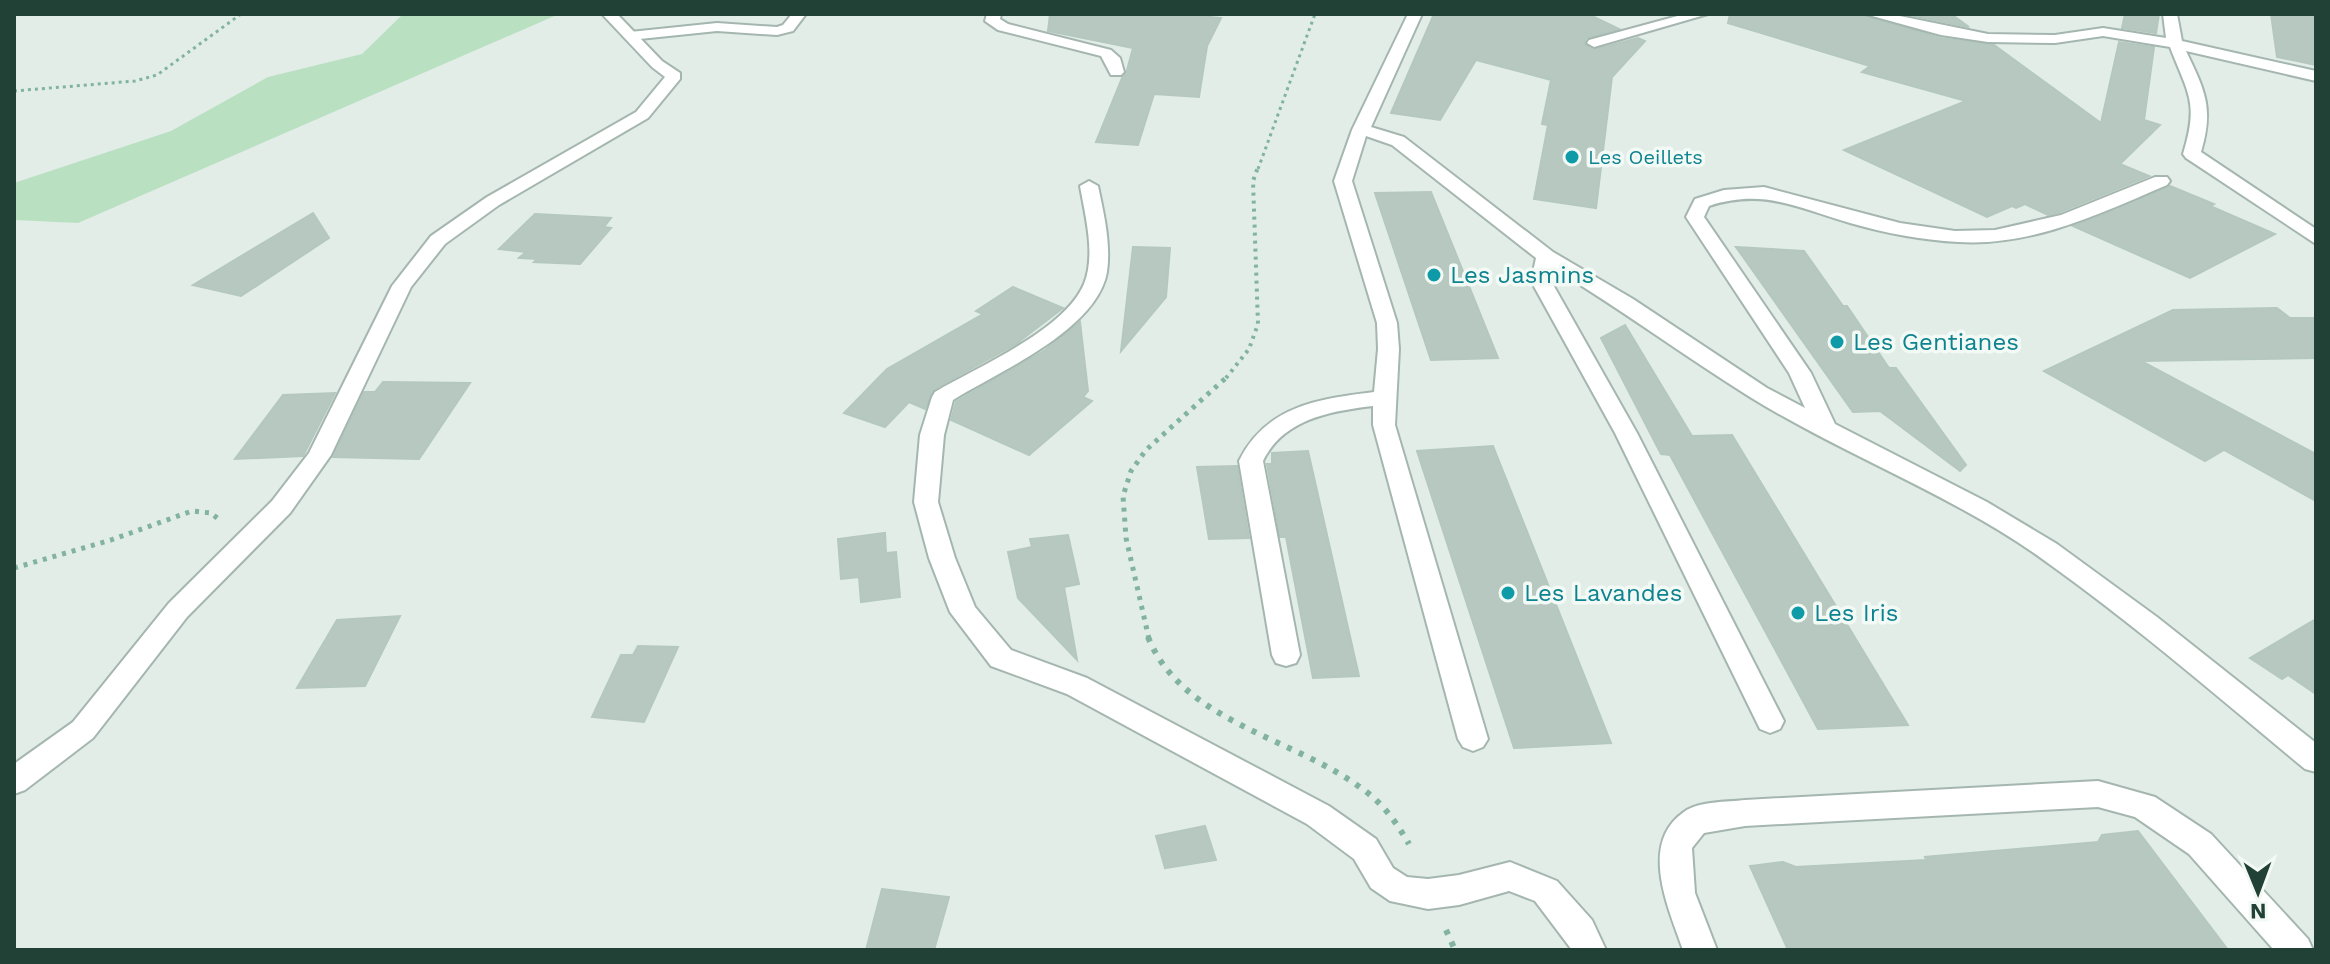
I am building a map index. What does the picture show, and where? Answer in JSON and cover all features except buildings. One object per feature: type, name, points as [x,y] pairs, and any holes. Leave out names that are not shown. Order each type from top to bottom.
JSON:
[{"type":"street","points":[[14,781],[83,730],[178,610],[281,507],[319,455],[402,286],[438,240],[493,201],[642,115],[674,76],[609,14]]},
{"type":"street","points":[[630,36],[717,27],[777,31],[788,28],[799,14]]},
{"type":"street","points":[[994,14],[992,21],[1003,27],[1106,53],[1112,58],[1116,72]]},
{"type":"street","points":[[1415,14],[1360,130],[1343,181],[1391,345],[1383,398],[1384,425],[1473,739]]},
{"type":"street","points":[[1594,43],[1701,14]]},
{"type":"street","points":[[1872,14],[1941,31],[1988,38],[2055,39],[2103,32],[2140,36],[2316,76]]},
{"type":"street","points":[[2170,14],[2174,45],[2189,73],[2201,112],[2192,154],[2316,238]]},
{"type":"street","points":[[1360,130],[1398,141],[1546,256],[1626,303],[1759,393],[1978,508],[2048,550],[2147,624],[2316,760]]},
{"type":"street","points":[[1826,428],[1800,373],[1695,217],[1701,203],[1719,195],[1745,191],[1773,192],[1859,220],[1922,233],[1969,237],[2021,235],[2049,227],[2161,181]]},
{"type":"street","points":[[1089,186],[1098,233],[1094,284],[1063,325],[943,397],[932,435],[926,502],[942,558],[963,612],[1001,658],[1077,686],[1318,815],[1365,849],[1382,878],[1401,891],[1428,894],[1459,890],[1510,876],[1546,891],[1580,931],[1589,950]]},
{"type":"street","points":[[1546,256],[1541,281],[1626,433],[1770,721]]},
{"type":"street","points":[[1286,655],[1251,461],[1256,447],[1276,428],[1308,413],[1383,398]]},
{"type":"street","points":[[1700,950],[1679,893],[1676,844],[1695,821],[1745,813],[2098,794],[2144,806],[2200,844],[2296,950]]},
{"type":"path","points":[[14,91],[135,81],[157,75],[241,14]]},
{"type":"path","points":[[14,568],[111,540],[192,511],[211,513],[225,525],[233,539],[247,541]]},
{"type":"green space","points":[[403,14],[559,14],[78,223],[14,220],[14,183],[171,131],[268,77],[362,54]]},
{"type":"place","name":"Les Oeillets","points":[[1572,157]]},
{"type":"place","name":"Les Jasmins","points":[[1434,275]]},
{"type":"place","name":"Les Gentianes","points":[[1837,342]]},
{"type":"place","name":"Les Lavandes","points":[[1508,593]]},
{"type":"place","name":"Les Iris","points":[[1798,613]]}]
